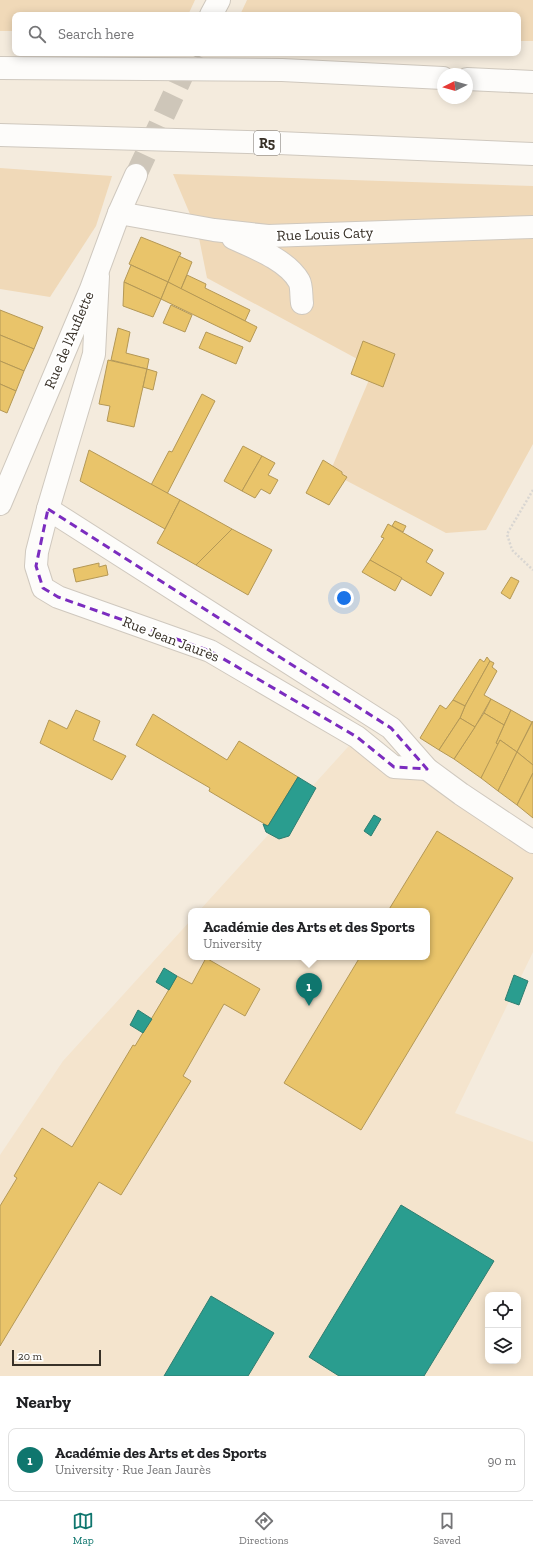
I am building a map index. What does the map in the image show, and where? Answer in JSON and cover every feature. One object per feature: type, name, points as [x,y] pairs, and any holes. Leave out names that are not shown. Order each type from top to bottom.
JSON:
[{"type":"main road","points":[[213,12],[219,0]]},
{"type":"main road","points":[[0,68],[282,70],[437,78]]},
{"type":"main road","points":[[473,79],[533,82]]},
{"type":"main road","name":"R5","points":[[0,135],[271,143],[533,154]]},
{"type":"main road","name":"Rue de l'Auflette","points":[[0,504],[91,289],[119,212],[136,175]]},
{"type":"main road","name":"Rue Louis Caty","points":[[119,212],[214,230],[268,236],[533,227]]},
{"type":"main road","points":[[214,230],[256,248],[283,264],[300,282],[302,303]]},
{"type":"main road","name":"Rue Jean Jaurès","points":[[98,270],[94,354],[48,509],[37,552],[36,566],[43,588],[58,597],[210,651],[357,737],[394,767],[427,769]]},
{"type":"main road","points":[[48,509],[391,728],[427,769],[461,794],[533,842]]},
{"type":"path","points":[[533,490],[507,534],[512,550],[533,570]]},
{"type":"highlighted area","points":[[48,509],[391,728],[427,769],[394,767],[357,737],[210,651],[58,597],[43,588],[36,566]]},
{"type":"shaded area","points":[[0,0],[195,0],[189,12],[12,12],[12,31],[0,31]]},
{"type":"shaded area","points":[[247,0],[533,0],[533,41],[521,41],[521,12],[241,12]]},
{"type":"shaded area","points":[[0,168],[112,176],[96,226],[50,297],[0,289]]},
{"type":"shaded area","points":[[173,174],[533,186],[533,444],[486,530],[446,533],[330,472],[374,368],[207,278],[198,233]]},
{"type":"shaded area","points":[[357,737],[394,767],[427,769],[533,842],[533,952],[455,1113],[533,1142],[533,1376],[0,1376],[0,1155],[63,1061],[188,923],[188,960],[430,960],[430,908],[202,908]]},
{"type":"building: Homes","points":[[141,237],[181,253],[168,282],[129,264]]},
{"type":"building: Homes","points":[[179,256],[192,262],[181,289],[168,282]]},
{"type":"building: Homes","points":[[131,265],[168,282],[161,299],[124,282]]},
{"type":"building: Homes","points":[[187,275],[206,284],[205,288],[250,310],[245,321],[181,289]]},
{"type":"building: Homes","points":[[124,282],[161,299],[153,317],[123,306]]},
{"type":"building: Homes","points":[[168,282],[257,327],[250,342],[161,299]]},
{"type":"building: Homes","points":[[171,305],[192,315],[185,332],[163,323]]},
{"type":"building: Homes","points":[[0,310],[43,327],[34,349],[0,335]]},
{"type":"building: Homes","points":[[118,328],[130,332],[126,353],[149,359],[147,369],[111,360]]},
{"type":"building: Homes","points":[[206,332],[243,347],[236,364],[199,348]]},
{"type":"building: Homes","points":[[0,335],[34,349],[24,371],[0,361]]},
{"type":"building: Homes","points":[[363,341],[395,354],[383,387],[351,374]]},
{"type":"building: Homes","points":[[108,360],[147,369],[134,427],[107,421],[110,406],[99,404]]},
{"type":"building: Homes","points":[[0,361],[24,371],[16,391],[0,384]]},
{"type":"building: Homes","points":[[147,369],[157,372],[153,390],[143,387]]},
{"type":"building: Homes","points":[[0,384],[16,391],[7,413],[0,410]]},
{"type":"building: Homes","points":[[202,394],[215,401],[167,494],[151,485],[169,451],[172,452]]},
{"type":"building: Homes","points":[[243,446],[262,456],[242,491],[224,481]]},
{"type":"building: Homes","points":[[89,450],[180,500],[165,529],[80,481]]},
{"type":"building: Homes","points":[[262,456],[275,463],[268,475],[278,480],[270,494],[261,489],[255,498],[242,491]]},
{"type":"building: Homes","points":[[323,460],[347,477],[329,505],[306,493]]},
{"type":"building: Homes","points":[[180,500],[232,529],[196,565],[157,543]]},
{"type":"building: Homes","points":[[395,521],[406,526],[403,532],[392,526]]},
{"type":"building: Homes","points":[[388,524],[433,550],[426,562],[444,573],[431,596],[370,560],[384,538],[381,537]]},
{"type":"building: Homes","points":[[232,529],[272,550],[248,595],[196,565]]},
{"type":"building: Homes","points":[[370,560],[402,578],[395,591],[362,572]]},
{"type":"building: Homes","points":[[99,563],[99,567],[106,565],[108,575],[76,582],[73,569]]},
{"type":"building: Homes","points":[[511,577],[519,581],[510,599],[501,593]]},
{"type":"building: Homes","points":[[487,657],[490,661],[465,706],[453,700],[480,659],[484,662]]},
{"type":"building: Homes","points":[[490,661],[494,663],[492,667],[497,671],[484,695],[491,699],[475,727],[460,718]]},
{"type":"building: Homes","points":[[491,699],[511,710],[504,725],[484,713]]},
{"type":"building: Homes","points":[[453,700],[465,706],[460,718],[439,750],[420,738],[440,705],[446,709]]},
{"type":"building: Homes","points":[[76,710],[100,721],[93,740],[126,756],[112,780],[40,743],[49,720],[67,729]]},
{"type":"building: Homes","points":[[511,710],[532,722],[517,752],[500,740],[499,745],[496,743]]},
{"type":"building: Homes","points":[[484,713],[504,725],[496,743],[499,745],[481,778],[454,759]]},
{"type":"building: Homes","points":[[153,714],[227,760],[239,741],[298,777],[268,826],[209,791],[210,788],[136,745]]},
{"type":"building: Homes","points":[[460,718],[475,727],[454,759],[439,750]]},
{"type":"building: Homes","points":[[533,721],[533,765],[517,752]]},
{"type":"building: Homes","points":[[500,740],[517,752],[498,791],[481,778]]},
{"type":"building: Homes","points":[[517,752],[533,765],[533,773],[517,805],[498,791]]},
{"type":"building: Homes","points":[[533,773],[533,818],[517,805]]},
{"type":"building: Homes","points":[[437,831],[513,878],[361,1130],[284,1083],[358,960],[430,960],[430,908],[390,908]]},
{"type":"building: Homes","points":[[205,960],[209,960],[260,989],[245,1016],[224,1004],[183,1076],[191,1081],[121,1195],[99,1182],[0,1346],[0,1206],[17,1178],[14,1176],[42,1128],[72,1147],[133,1045],[135,1046],[177,976],[192,984]]},
{"type":"building: Schools","points":[[298,777],[316,788],[289,836],[279,839],[266,832],[263,824],[268,826]]},
{"type":"building: Schools","points":[[374,815],[381,819],[371,836],[364,831]]},
{"type":"building: Schools","points":[[164,968],[177,976],[169,990],[156,982]]},
{"type":"building: Schools","points":[[514,975],[528,981],[519,1005],[505,1000]]},
{"type":"building: Schools","points":[[138,1010],[152,1019],[143,1033],[130,1025]]},
{"type":"building: Schools","points":[[401,1205],[494,1261],[424,1376],[339,1376],[309,1357]]},
{"type":"building: Schools","points":[[211,1296],[274,1333],[248,1376],[164,1376]]},
{"type":"tunnel","points":[[136,175],[192,56]]},
{"type":"place","name":"Académie des Arts et des Sports","points":[[309,1006]]}]
